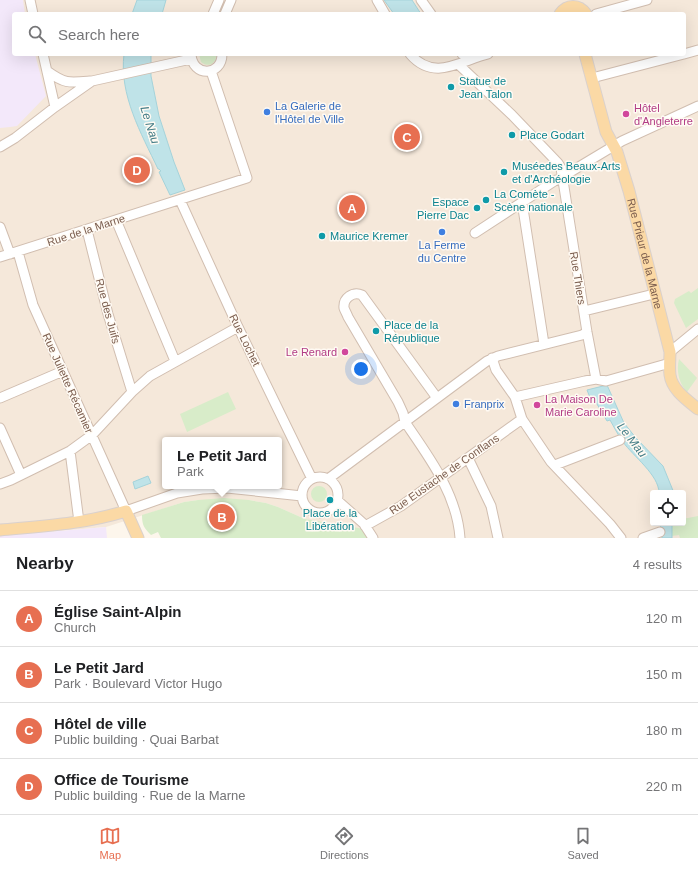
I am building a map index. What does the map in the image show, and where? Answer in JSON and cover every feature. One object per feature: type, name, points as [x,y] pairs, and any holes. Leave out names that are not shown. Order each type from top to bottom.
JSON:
[{"type":"main road","points":[[562,12],[568,3],[580,8],[584,12]]},
{"type":"main road","name":"Rue Prieur de la Marne","points":[[586,56],[606,132],[617,152],[628,191],[670,357],[670,375],[674,385],[682,396],[698,410]]},
{"type":"main road","points":[[0,530],[79,522],[126,511],[138,538]]},
{"type":"street","points":[[30,0],[33,12]]},
{"type":"street","points":[[214,12],[219,0]]},
{"type":"street","points":[[226,12],[230,0]]},
{"type":"street","points":[[376,0],[384,12]]},
{"type":"street","points":[[421,0],[430,12]]},
{"type":"street","points":[[603,12],[647,0]]},
{"type":"street","points":[[686,53],[698,50]]},
{"type":"street","points":[[43,56],[55,107]]},
{"type":"street","points":[[47,71],[58,79],[68,83],[92,81],[154,68],[191,57],[193,64],[201,70],[211,71],[219,65],[222,56]]},
{"type":"street","points":[[412,56],[421,64],[428,67],[445,68],[480,56]]},
{"type":"street","points":[[471,56],[476,57]]},
{"type":"street","points":[[592,78],[676,56]]},
{"type":"street","name":"Rue Thiers","points":[[458,64],[512,115],[558,163],[559,179],[596,380]]},
{"type":"street","name":"Rue de la Marne","points":[[0,257],[247,178],[211,71]]},
{"type":"street","points":[[0,147],[15,138],[92,81]]},
{"type":"street","points":[[475,233],[522,202],[622,141],[698,106]]},
{"type":"street","name":"Rue Lochet","points":[[180,200],[238,327],[312,479]]},
{"type":"street","points":[[522,202],[544,344]]},
{"type":"street","points":[[116,220],[175,361]]},
{"type":"street","name":"Rue Juliette Récamier","points":[[0,227],[14,253],[33,305],[126,511]]},
{"type":"street","name":"Rue des Juifs","points":[[87,230],[108,314],[132,392]]},
{"type":"street","points":[[437,398],[362,295],[358,293],[347,298],[345,301],[345,310],[398,402],[403,412],[405,422],[440,474],[459,522],[460,538]]},
{"type":"street","points":[[584,311],[654,294]]},
{"type":"street","points":[[0,484],[70,451],[92,435],[132,392],[150,376],[238,327]]},
{"type":"street","points":[[515,397],[585,381],[606,381],[670,357],[698,329]]},
{"type":"street","points":[[328,479],[492,358],[582,335],[587,332]]},
{"type":"street","points":[[492,358],[496,370],[515,397],[522,419],[555,466],[610,524],[621,538]]},
{"type":"street","points":[[0,398],[63,371]]},
{"type":"street","name":"Rue Eustache de Conflans","points":[[365,526],[401,506],[440,474],[468,458],[522,419]]},
{"type":"street","points":[[0,428],[21,475]]},
{"type":"street","points":[[555,466],[620,440]]},
{"type":"street","points":[[70,451],[79,522]]},
{"type":"street","points":[[468,458],[491,506],[498,538]]},
{"type":"street","points":[[312,479],[328,479],[337,490],[337,500],[331,510],[320,513],[315,512],[306,506],[302,496],[304,486],[312,479]]},
{"type":"street","points":[[126,511],[177,494],[202,489]]},
{"type":"street","points":[[236,489],[302,496]]},
{"type":"street","points":[[337,500],[365,526],[373,538]]},
{"type":"street","points":[[643,538],[660,532]]},
{"type":"shaded area","points":[[0,0],[698,0],[698,538],[371,538],[305,519],[266,503],[249,500],[198,500],[184,502],[106,527],[0,536]]},
{"type":"shaded area","points":[[0,0],[23,0],[25,12],[12,12],[12,56],[36,56],[46,96],[17,126],[0,128]]},
{"type":"shaded area","points":[[106,527],[107,538],[0,538],[0,536]]},
{"type":"green space","points":[[200,56],[216,56],[214,63],[212,64],[206,65],[201,62]]},
{"type":"green space","points":[[698,288],[698,319],[686,328],[674,303],[675,299],[689,291],[691,293]]},
{"type":"green space","points":[[679,359],[697,378],[687,392],[679,377]]},
{"type":"green space","points":[[228,392],[236,409],[187,432],[180,414]]},
{"type":"green space","points":[[316,486],[322,486],[327,491],[325,500],[322,502],[316,502],[311,497],[311,491]]},
{"type":"green space","points":[[224,498],[266,503],[305,519],[364,529],[371,538],[161,538],[158,532],[151,535],[143,524],[142,515],[184,502]]},
{"type":"green space","points":[[698,516],[698,538],[680,538],[679,535],[672,536],[672,526],[686,526],[686,518]]},
{"type":"water","points":[[137,0],[166,0],[163,12],[133,12]]},
{"type":"water","points":[[384,0],[412,0],[420,12],[393,12]]},
{"type":"water","name":"Le Nau","points":[[124,56],[151,56],[151,76],[159,116],[185,190],[170,195],[159,172],[161,171],[158,169],[138,128],[128,99],[123,69]]},
{"type":"water","name":"Le Mau","points":[[607,385],[624,423],[663,466],[673,490],[659,490],[655,479],[623,442],[610,420],[607,421],[594,399],[591,400],[587,390]]},
{"type":"water","points":[[148,476],[151,483],[135,489],[133,482]]},
{"type":"water","points":[[660,526],[672,526],[672,538],[662,538]]},
{"type":"place","name":"Statue de Jean Talon","points":[[451,87]]},
{"type":"place","name":"La Galerie de l'Hôtel de Ville","points":[[267,112]]},
{"type":"place","name":"Hôtel d'Angleterre","points":[[626,114]]},
{"type":"place","name":"Place Godart","points":[[512,135]]},
{"type":"place","name":"Hôtel de ville","points":[[407,137]]},
{"type":"place","name":"Office de Tourisme","points":[[137,170]]},
{"type":"place","name":"Muséedes Beaux-Arts et d'Archéologie","points":[[504,172]]},
{"type":"place","name":"La Comète - Scène nationale","points":[[486,200]]},
{"type":"place","name":"Église Saint-Alpin","points":[[352,208]]},
{"type":"place","name":"Espace Pierre Dac","points":[[477,208]]},
{"type":"place","name":"La Ferme du Centre","points":[[442,232]]},
{"type":"place","name":"Maurice Kremer","points":[[322,236]]},
{"type":"place","name":"Place de la République","points":[[376,331]]},
{"type":"place","name":"Le Renard","points":[[345,352]]},
{"type":"place","name":"Franprix","points":[[456,404]]},
{"type":"place","name":"La Maison De Marie Caroline","points":[[537,405]]},
{"type":"place","name":"Place de la Libération","points":[[330,500]]},
{"type":"place","name":"Le Petit Jard","points":[[222,517]]}]
